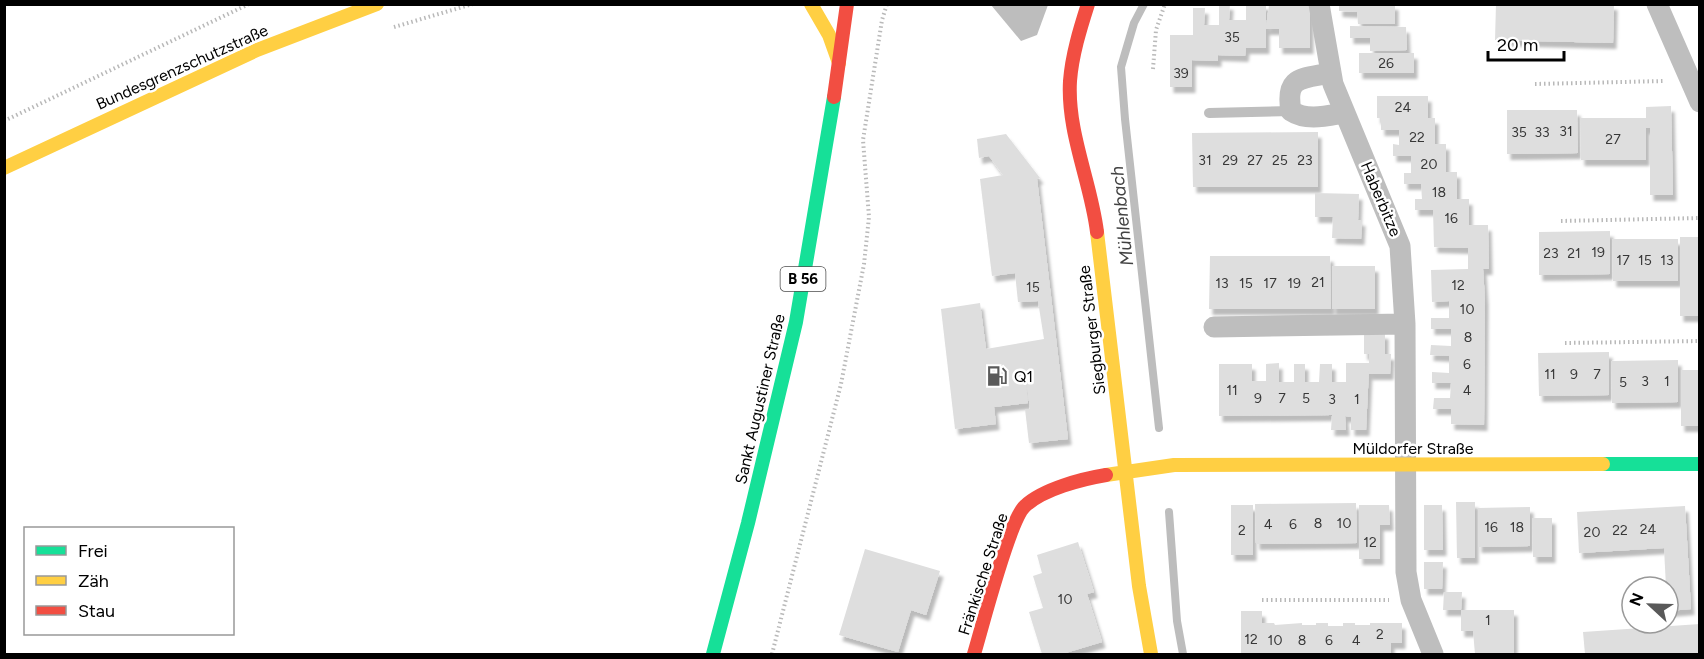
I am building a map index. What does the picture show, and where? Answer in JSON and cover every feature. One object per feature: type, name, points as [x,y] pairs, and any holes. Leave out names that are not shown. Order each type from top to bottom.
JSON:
[{"type":"main road","name":"Bundesgrenzschutzstraße","points":[[4,168],[256,50],[377,4]]},
{"type":"main road","points":[[811,4],[830,35],[839,65]]},
{"type":"main road","name":"Sankt Augustiner Straße","points":[[712,654],[748,523],[796,321],[847,4]]},
{"type":"main road","name":"Siegburger Straße","points":[[1088,4],[1077,40],[1070,81],[1072,121],[1096,227],[1139,586],[1151,654]]},
{"type":"main road","name":"Müldorfer Straße","points":[[1126,472],[1174,465],[1700,464]]},
{"type":"main road","name":"Fränkische Straße","points":[[974,654],[1011,532],[1023,507],[1044,493],[1103,475],[1126,472]]},
{"type":"street","name":"Haberbitze","points":[[1319,4],[1330,74],[1343,113],[1400,246],[1405,324],[1406,572],[1411,600],[1433,654]]},
{"type":"street","points":[[1657,4],[1700,102]]},
{"type":"street","points":[[1330,74],[1297,80],[1291,86],[1288,96],[1291,111],[1298,116],[1311,117],[1343,113]]},
{"type":"street","points":[[1214,327],[1405,324]]},
{"type":"lane","points":[[1209,113],[1291,111]]},
{"type":"path","points":[[4,121],[249,4]]},
{"type":"path","points":[[772,654],[841,384],[864,264],[869,217],[863,141],[882,20],[887,4]]},
{"type":"path","points":[[1153,69],[1156,30],[1165,4]]},
{"type":"path","points":[[1535,84],[1690,81]]},
{"type":"path","points":[[1561,221],[1700,218]]},
{"type":"path","points":[[1565,343],[1700,340]]},
{"type":"path","points":[[1262,600],[1411,600]]},
{"type":"shaded area","points":[[991,5],[1048,5],[1037,35],[1021,41]]},
{"type":"building","points":[[1219,4],[1230,4],[1229,20],[1246,20],[1246,4],[1266,4],[1266,27],[1269,5],[1310,5],[1310,48],[1279,48],[1279,29],[1266,29],[1266,48],[1246,48],[1245,56],[1218,55],[1218,61],[1192,60],[1192,87],[1170,87],[1170,35],[1193,35],[1193,8],[1205,8],[1204,25],[1219,25]]},
{"type":"building","points":[[1339,4],[1395,4],[1395,24],[1358,24],[1357,12],[1339,11]]},
{"type":"building","points":[[1496,4],[1614,4],[1613,43],[1495,40]]},
{"type":"building","points":[[1350,26],[1406,27],[1407,50],[1370,51],[1370,38],[1350,38]]},
{"type":"building","points":[[1359,53],[1414,53],[1414,73],[1359,73]]},
{"type":"building","points":[[1377,96],[1428,96],[1428,118],[1435,118],[1435,144],[1446,144],[1446,172],[1457,172],[1457,199],[1469,199],[1469,225],[1488,225],[1489,269],[1483,269],[1485,300],[1484,425],[1451,424],[1451,409],[1433,409],[1434,398],[1450,398],[1451,383],[1432,383],[1432,372],[1449,373],[1449,356],[1430,355],[1431,345],[1451,346],[1451,329],[1431,329],[1431,318],[1449,318],[1449,301],[1432,302],[1431,270],[1468,269],[1468,248],[1434,247],[1433,210],[1415,210],[1415,199],[1422,199],[1421,184],[1404,184],[1404,173],[1411,173],[1411,156],[1393,156],[1393,144],[1399,145],[1399,130],[1381,130],[1381,118],[1377,118]]},
{"type":"building","points":[[1671,106],[1673,195],[1650,195],[1650,128],[1646,128],[1646,160],[1581,160],[1580,118],[1646,118],[1646,107]]},
{"type":"building","points":[[1507,110],[1577,110],[1578,153],[1507,154]]},
{"type":"building","points":[[1318,132],[1318,187],[1193,187],[1192,133]]},
{"type":"building","points":[[1006,134],[1040,178],[1037,179],[1068,439],[1029,443],[1025,409],[1030,409],[1024,363],[1028,403],[994,407],[996,424],[955,429],[941,309],[980,303],[986,349],[1044,339],[1038,301],[1018,302],[1015,273],[992,276],[980,179],[1003,175],[989,156],[979,158],[977,139]]},
{"type":"building","points":[[1315,193],[1359,194],[1358,220],[1362,220],[1361,239],[1332,238],[1333,217],[1315,217]]},
{"type":"building","points":[[1610,231],[1610,274],[1539,275],[1539,232]]},
{"type":"building","points":[[1680,237],[1700,237],[1700,316],[1680,316]]},
{"type":"building","points":[[1612,239],[1678,239],[1678,281],[1613,281]]},
{"type":"building","points":[[1210,256],[1330,256],[1331,309],[1209,309]]},
{"type":"building","points":[[1332,266],[1375,266],[1375,309],[1332,309]]},
{"type":"building","points":[[1364,333],[1385,333],[1385,354],[1391,354],[1390,374],[1369,374],[1369,368],[1366,430],[1351,430],[1351,417],[1345,416],[1346,430],[1331,430],[1332,415],[1219,416],[1219,364],[1252,364],[1252,381],[1266,381],[1266,364],[1279,363],[1279,382],[1294,382],[1294,364],[1305,364],[1305,382],[1319,382],[1320,364],[1332,364],[1332,382],[1346,382],[1346,363],[1369,363],[1369,354],[1364,354]]},
{"type":"building","points":[[1609,352],[1609,395],[1539,396],[1538,353]]},
{"type":"building","points":[[1678,360],[1678,402],[1612,403],[1611,361]]},
{"type":"building","points":[[1681,370],[1700,370],[1700,426],[1681,426]]},
{"type":"building","points":[[1456,502],[1475,502],[1475,558],[1457,558]]},
{"type":"building","points":[[1356,503],[1357,543],[1256,544],[1255,504]]},
{"type":"building","points":[[1231,505],[1253,505],[1253,555],[1231,555]]},
{"type":"building","points":[[1359,505],[1389,505],[1390,525],[1380,525],[1380,559],[1359,559]]},
{"type":"building","points":[[1424,505],[1442,505],[1443,550],[1424,550]]},
{"type":"building","points":[[1685,506],[1691,609],[1680,610],[1680,575],[1665,575],[1664,548],[1579,553],[1577,512]]},
{"type":"building","points":[[1530,507],[1530,546],[1478,547],[1478,508]]},
{"type":"building","points":[[1532,518],[1552,518],[1552,557],[1533,557]]},
{"type":"building","points":[[1078,542],[1094,592],[1087,594],[1102,642],[1062,654],[1042,654],[1029,612],[1043,608],[1033,576],[1042,573],[1037,555]]},
{"type":"building","points":[[865,549],[940,571],[926,615],[911,610],[898,652],[839,635]]},
{"type":"building","points":[[1424,562],[1443,562],[1442,589],[1424,589]]},
{"type":"building","points":[[1444,592],[1462,592],[1461,610],[1443,610]]},
{"type":"building","points":[[1461,610],[1514,610],[1514,654],[1475,654],[1473,631],[1461,631]]},
{"type":"building","points":[[1241,611],[1262,611],[1262,623],[1274,623],[1275,625],[1328,623],[1328,626],[1343,626],[1343,623],[1370,625],[1370,623],[1402,623],[1402,643],[1391,643],[1391,654],[1241,654]]},
{"type":"building","points":[[1700,624],[1700,654],[1585,654],[1583,632],[1620,629],[1620,635],[1680,635],[1680,625]]},
{"type":"waterway","name":"Mühlenbach","points":[[1144,4],[1134,23],[1121,67],[1159,428]]},
{"type":"waterway","name":"Mühlenbach","points":[[1169,512],[1177,621],[1183,654]]},
{"type":"traffic: fast","points":[[713,654],[748,523],[796,322],[834,97]]},
{"type":"traffic: fast","points":[[1603,464],[1700,464]]},
{"type":"traffic: slow","points":[[4,168],[257,50],[377,4]]},
{"type":"traffic: slow","points":[[811,4],[829,35],[839,63]]},
{"type":"traffic: slow","points":[[1097,232],[1139,586],[1151,654]]},
{"type":"traffic: slow","points":[[1106,475],[1174,465],[1603,464]]},
{"type":"traffic: jam","points":[[834,97],[847,4]]},
{"type":"traffic: jam","points":[[1088,4],[1073,62],[1070,100],[1072,120],[1097,232]]},
{"type":"traffic: jam","points":[[974,654],[1011,531],[1025,506],[1052,490],[1106,475]]},
{"type":"place","name":"Q1","points":[[997,376]]}]
